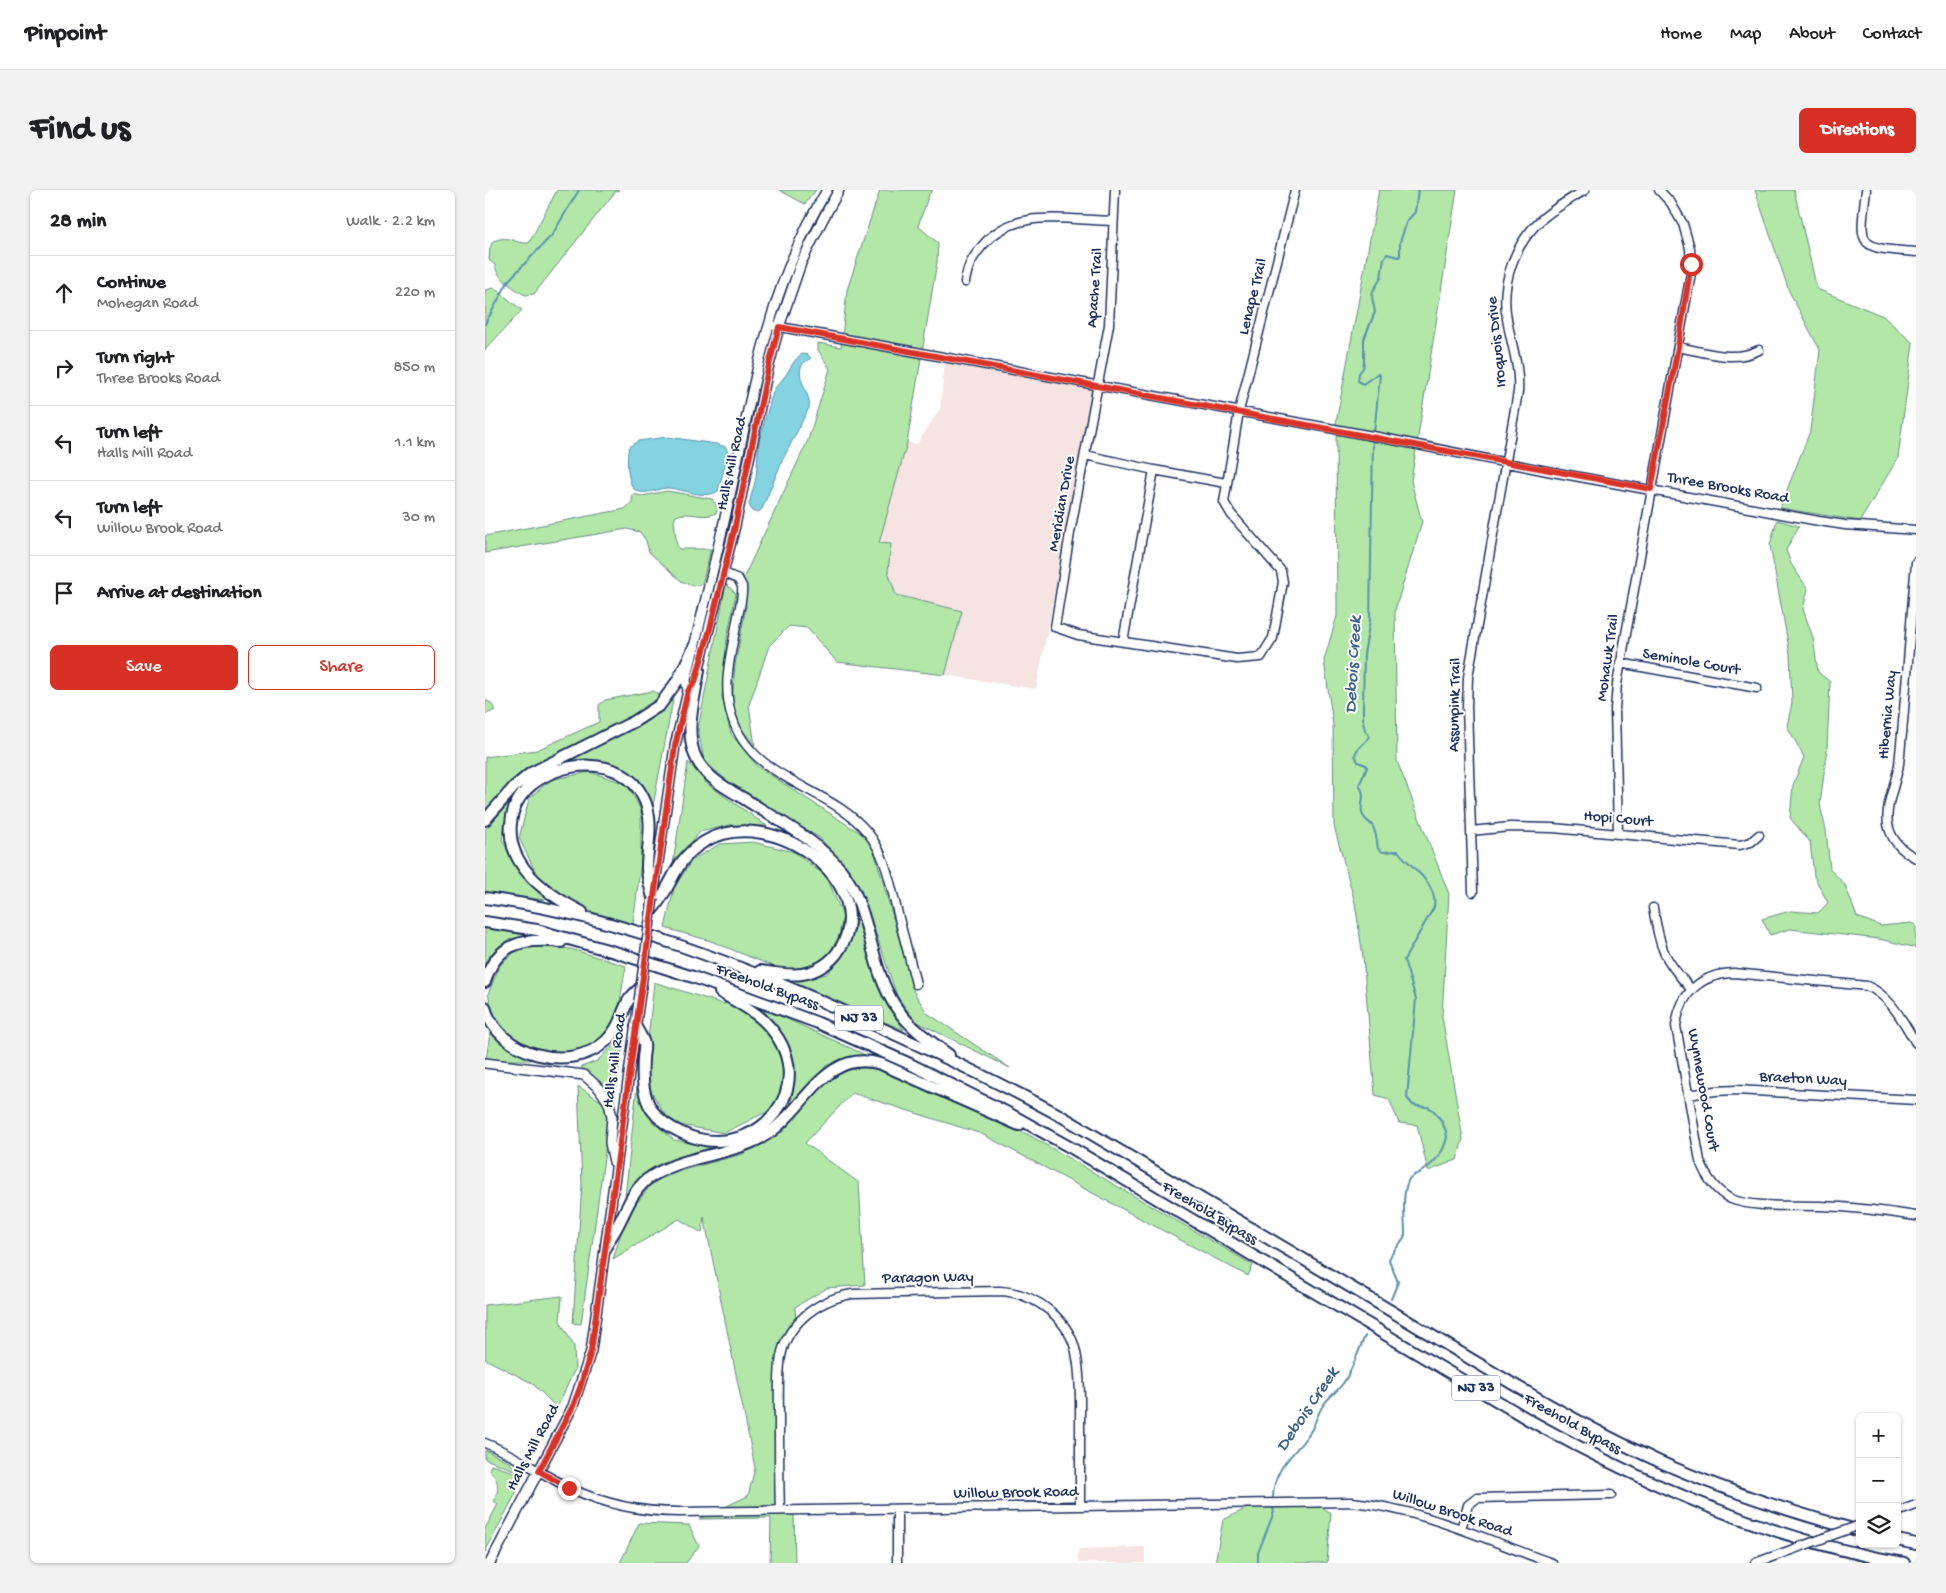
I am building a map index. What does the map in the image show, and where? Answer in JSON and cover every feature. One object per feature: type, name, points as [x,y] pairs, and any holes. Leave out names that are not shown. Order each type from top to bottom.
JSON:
[{"type":"highway","points":[[485,820],[515,786],[531,773],[635,721],[660,704],[678,680],[694,646]]},
{"type":"highway","points":[[699,670],[690,728],[691,744],[699,764],[715,780],[811,842],[842,871],[853,888],[883,983],[896,1007],[909,1023],[941,1049],[973,1071]]},
{"type":"highway","points":[[599,920],[561,902],[536,882],[520,862],[513,846],[510,828],[517,803],[531,786],[556,771],[579,766],[600,766],[620,773],[635,784],[644,798],[649,815],[650,841],[647,870],[658,899]]},
{"type":"highway","points":[[652,910],[675,871],[691,851],[709,839],[728,832],[751,830],[776,835],[802,848],[819,860],[836,881],[847,906],[847,929],[840,948],[823,966],[805,973],[787,975],[744,968]]},
{"type":"highway","name":"Freehold Bypass","points":[[485,898],[536,906],[599,920],[744,968],[815,998],[973,1071],[1061,1116],[1497,1374],[1601,1433],[1659,1461],[1716,1485],[1780,1508],[1856,1530]]},
{"type":"highway","name":"Freehold Bypass","points":[[485,922],[537,930],[693,977],[818,1023],[877,1049],[1012,1114],[1531,1421],[1609,1462],[1689,1499],[1744,1520],[1827,1545],[1904,1563]]},
{"type":"highway","points":[[485,982],[492,965],[500,954],[523,942],[545,940],[618,953]]},
{"type":"highway","points":[[636,1027],[644,1043],[642,1066],[644,1093],[652,1110],[665,1123],[679,1132],[695,1138],[718,1141],[739,1137],[766,1123],[778,1110],[788,1087],[789,1070],[784,1047],[773,1031],[753,1012],[693,977]]},
{"type":"highway","points":[[485,1007],[495,1028],[517,1046],[537,1054],[568,1058],[586,1054],[607,1040],[618,1026],[641,987]]},
{"type":"highway","points":[[605,1246],[621,1219],[628,1202],[650,1178],[673,1166],[743,1146],[762,1138],[780,1124],[824,1076],[839,1066],[857,1061],[873,1062],[889,1067],[1075,1150]]},
{"type":"highway","points":[[1901,1541],[1916,1544]]},
{"type":"main road","name":"Halls Mill Road","points":[[658,899],[675,746],[688,691],[686,680],[724,524],[757,369],[768,324],[791,259],[807,225],[827,190]]},
{"type":"main road","name":"Halls Mill Road","points":[[688,691],[695,682],[699,670],[779,327],[801,263],[839,190]]},
{"type":"main road","points":[[757,369],[760,374],[755,406],[758,413]]},
{"type":"main road","points":[[641,987],[652,910]]},
{"type":"main road","name":"Halls Mill Road","points":[[490,1563],[567,1418],[583,1378],[594,1335],[636,1027],[634,1000]]},
{"type":"main road","points":[[485,1063],[584,1076],[592,1082],[599,1088],[609,1103],[612,1117],[610,1143],[615,1170]]},
{"type":"street","name":"Apache Trail","points":[[1098,386],[1110,313],[1115,190]]},
{"type":"street","name":"Lenape Trail","points":[[1123,642],[1237,658],[1261,657],[1273,638],[1283,582],[1281,570],[1231,514],[1224,502],[1239,411],[1295,190]]},
{"type":"street","name":"Iroquois Drive","points":[[1505,462],[1519,380],[1507,319],[1506,291],[1509,273],[1520,247],[1535,226],[1585,190]]},
{"type":"street","name":"Mohawk Trail","points":[[1618,833],[1615,709],[1619,664],[1691,273],[1690,248],[1685,229],[1678,213],[1659,190]]},
{"type":"street","points":[[1866,190],[1861,228],[1866,242],[1877,249],[1916,252]]},
{"type":"street","points":[[965,282],[969,263],[974,256],[992,236],[1010,224],[1036,218],[1113,221]]},
{"type":"street","name":"Three Brooks Road","points":[[768,324],[1845,525],[1916,530]]},
{"type":"street","points":[[1678,347],[1734,357],[1747,356],[1759,350]]},
{"type":"street","name":"Meridian Drive","points":[[1098,386],[1055,627],[1078,636],[1123,642]]},
{"type":"street","points":[[1085,455],[1226,483]]},
{"type":"street","name":"Assunpink Trail","points":[[1473,892],[1467,677],[1505,462]]},
{"type":"street","points":[[1123,642],[1154,470]]},
{"type":"street","name":"Hibernia Way","points":[[1916,562],[1899,766],[1887,818],[1889,830],[1896,842],[1906,852],[1916,858]]},
{"type":"street","points":[[723,573],[738,580],[742,586],[727,681],[729,707],[737,730],[749,748],[763,762],[845,812],[862,826],[872,838],[883,859],[916,984]]},
{"type":"street","name":"Seminole Court","points":[[1619,664],[1757,688]]},
{"type":"street","name":"Hopi Court","points":[[1471,831],[1531,827],[1740,845],[1751,842],[1759,835]]},
{"type":"street","points":[[1653,908],[1663,953],[1670,965],[1691,989],[1712,976],[1734,973],[1867,986],[1881,994],[1888,1001],[1916,1043]]},
{"type":"street","name":"Wynnewood Court","points":[[1691,989],[1680,1009],[1676,1026],[1703,1170],[1714,1186],[1731,1198],[1750,1203],[1851,1208],[1916,1216]]},
{"type":"street","name":"Braeton Way","points":[[1688,1095],[1736,1090],[1916,1100]]},
{"type":"street","name":"Paragon Way","points":[[780,1510],[780,1363],[788,1337],[801,1320],[821,1304],[831,1299],[852,1294],[1000,1291],[1018,1294],[1043,1306],[1063,1326],[1073,1344],[1077,1357],[1080,1388],[1080,1506]]},
{"type":"street","name":"Willow Brook Road","points":[[485,1443],[586,1494],[635,1508],[668,1512],[1352,1502],[1401,1510],[1461,1528],[1552,1563]]},
{"type":"street","points":[[1461,1528],[1468,1505],[1477,1498],[1611,1496]]},
{"type":"street","points":[[1901,1511],[1916,1505]]},
{"type":"street","points":[[897,1509],[897,1563]]},
{"type":"street","points":[[1755,1563],[1856,1526]]},
{"type":"shaded area","points":[[945,360],[1094,388],[1036,689],[945,675],[962,611],[896,595],[888,571],[891,545],[879,543],[907,443],[917,444],[940,409]]},
{"type":"shaded area","points":[[1145,1547],[1145,1563],[1078,1563],[1078,1549]]},
{"type":"green space","points":[[557,190],[619,190],[615,192],[534,294],[525,295],[499,275],[495,265],[489,260],[490,248],[493,241],[499,239],[529,243]]},
{"type":"green space","points":[[779,190],[816,190],[805,204]]},
{"type":"green space","points":[[880,190],[933,190],[929,194],[918,226],[938,243],[937,262],[907,443],[879,543],[891,544],[888,571],[896,595],[962,611],[945,675],[837,662],[807,628],[789,626],[769,646],[749,705],[755,746],[741,728],[732,703],[735,665],[746,607],[743,579],[808,440],[830,369],[818,350],[818,343],[841,347],[847,290]]},
{"type":"green space","points":[[1379,190],[1457,190],[1411,481],[1422,522],[1395,610],[1397,761],[1449,894],[1442,1016],[1463,1139],[1457,1160],[1428,1171],[1417,1125],[1399,1123],[1389,1099],[1375,1095],[1363,957],[1355,903],[1334,826],[1333,725],[1324,660],[1337,616],[1336,423]]},
{"type":"green space","points":[[1755,190],[1794,190],[1817,289],[1883,316],[1913,343],[1898,458],[1860,521],[1780,508],[1810,431],[1820,350],[1789,291]]},
{"type":"green space","points":[[494,288],[522,310],[485,350],[485,290]]},
{"type":"green space","points":[[667,491],[712,499],[718,508],[716,513],[706,516],[681,514],[676,516],[674,521],[679,549],[711,549],[702,584],[693,586],[681,581],[649,552],[646,541],[640,532],[627,529],[485,553],[485,536],[625,509],[632,502],[633,494],[642,496]]},
{"type":"green space","points":[[1777,520],[1799,526],[1786,550],[1791,564],[1808,589],[1803,609],[1813,638],[1818,672],[1830,682],[1827,749],[1820,805],[1826,830],[1830,869],[1845,885],[1857,917],[1881,926],[1911,923],[1916,925],[1916,949],[1879,939],[1790,929],[1770,935],[1762,919],[1790,911],[1818,913],[1828,903],[1814,876],[1810,842],[1790,818],[1793,785],[1804,757],[1787,726],[1792,703],[1790,654],[1770,545]]},
{"type":"green space","points":[[726,584],[736,594],[727,638],[722,697],[731,734],[758,767],[871,840],[914,992],[927,1013],[1010,1068],[915,1021],[897,996],[872,922],[855,880],[820,838],[739,791],[704,761],[698,729]]},
{"type":"green space","points":[[653,691],[658,693],[657,700],[651,707],[522,774],[485,810],[485,757],[537,750],[599,722],[599,705],[605,700]]},
{"type":"green space","points":[[485,700],[491,703],[495,710],[485,715]]},
{"type":"green space","points":[[673,700],[653,806],[619,765],[561,763],[624,733]]},
{"type":"green space","points":[[688,762],[707,784],[767,826],[730,825],[700,832],[673,864]]},
{"type":"green space","points":[[590,772],[627,784],[641,810],[641,862],[633,924],[582,909],[537,875],[519,838],[529,799],[550,780]]},
{"type":"green space","points":[[511,801],[502,839],[516,867],[545,900],[485,892],[485,830]]},
{"type":"green space","points":[[753,842],[794,852],[827,877],[843,916],[837,946],[824,961],[802,970],[784,971],[711,941],[665,928],[674,888],[692,860],[720,844]]},
{"type":"green space","points":[[858,917],[887,1005],[904,1030],[787,982],[827,974],[850,942]]},
{"type":"green space","points":[[485,928],[525,935],[496,951],[485,970]]},
{"type":"green space","points":[[539,946],[571,949],[626,966],[618,1012],[610,1028],[595,1044],[562,1053],[537,1050],[517,1040],[496,1022],[488,994],[500,965],[517,949]]},
{"type":"green space","points":[[654,982],[723,1004],[729,1002],[767,1031],[784,1060],[786,1076],[778,1105],[771,1114],[764,1113],[724,1133],[669,1123],[644,1078]]},
{"type":"green space","points":[[761,1007],[870,1057],[827,1065],[791,1105],[795,1064],[779,1031]]},
{"type":"green space","points":[[490,1033],[531,1060],[486,1060]]},
{"type":"green space","points":[[625,1034],[613,1103],[581,1067],[597,1061]]},
{"type":"green space","points":[[852,1067],[875,1067],[1029,1135],[1253,1265],[1248,1276],[982,1134],[852,1093],[805,1143],[859,1183],[865,1285],[827,1288],[795,1307],[796,1325],[779,1363],[778,1509],[794,1510],[795,1563],[770,1563],[771,1518],[699,1519],[748,1496],[755,1468],[704,1217],[702,1233],[679,1219],[613,1259],[626,1217],[653,1182],[683,1170],[743,1154],[781,1129],[782,1133],[824,1082]]},
{"type":"green space","points":[[578,1086],[605,1104],[608,1130],[581,1324],[573,1323],[582,1184]]},
{"type":"green space","points":[[637,1086],[653,1122],[674,1140],[721,1149],[674,1160],[640,1180],[625,1197]]},
{"type":"green space","points":[[562,1296],[560,1321],[574,1346],[575,1369],[557,1408],[532,1383],[485,1359],[485,1305]]},
{"type":"green space","points":[[485,1450],[509,1462],[519,1472],[485,1459]]},
{"type":"green space","points":[[491,1465],[511,1471],[521,1477],[517,1491],[485,1552],[485,1529],[498,1504],[494,1501],[497,1484],[495,1477],[489,1470]]},
{"type":"green space","points":[[1309,1499],[1331,1513],[1327,1563],[1215,1563],[1223,1520],[1261,1501]]},
{"type":"green space","points":[[639,1523],[689,1525],[699,1546],[686,1563],[620,1563]]},
{"type":"water","points":[[802,354],[808,355],[811,358],[802,365],[800,370],[808,397],[809,408],[783,459],[762,509],[757,513],[752,511],[749,504],[756,478],[759,441],[773,392],[794,361]]},
{"type":"water","points":[[668,437],[726,447],[728,454],[718,491],[701,494],[668,488],[646,492],[634,489],[630,481],[628,469],[629,447],[638,441]]},
{"type":"waterway","points":[[485,324],[509,280],[552,235],[579,190]]},
{"type":"waterway","name":"Debois Creek","points":[[1374,433],[1380,375],[1377,374],[1363,384],[1358,381],[1359,373],[1363,368],[1364,339],[1375,312],[1372,297],[1373,291],[1381,278],[1384,258],[1387,254],[1400,256],[1400,242],[1407,221],[1415,212],[1418,190]]},
{"type":"waterway","name":"Debois Creek","points":[[1373,439],[1370,620],[1364,654],[1363,707],[1363,722],[1369,736],[1355,755],[1358,762],[1366,765],[1367,768],[1359,785],[1363,792],[1362,814],[1373,827],[1378,849],[1383,852],[1398,851],[1428,883],[1434,898],[1434,907],[1404,960],[1416,999],[1407,1098],[1413,1105],[1428,1107],[1433,1110],[1439,1117],[1447,1137],[1444,1147],[1435,1160],[1427,1168],[1409,1179],[1404,1199],[1405,1235],[1389,1260],[1398,1282],[1391,1299]]},
{"type":"waterway","name":"Debois Creek","points":[[1273,1497],[1274,1486],[1282,1467],[1312,1429],[1324,1404],[1344,1382],[1353,1366],[1365,1336]]},
{"type":"waterway","name":"Debois Creek","points":[[1258,1563],[1258,1553],[1274,1512],[1273,1508]]},
{"type":"route","points":[[569,1488],[539,1471],[573,1406],[591,1351],[675,746],[688,691],[695,682],[710,629],[779,327],[1651,489],[1678,347],[1691,264]]}]
